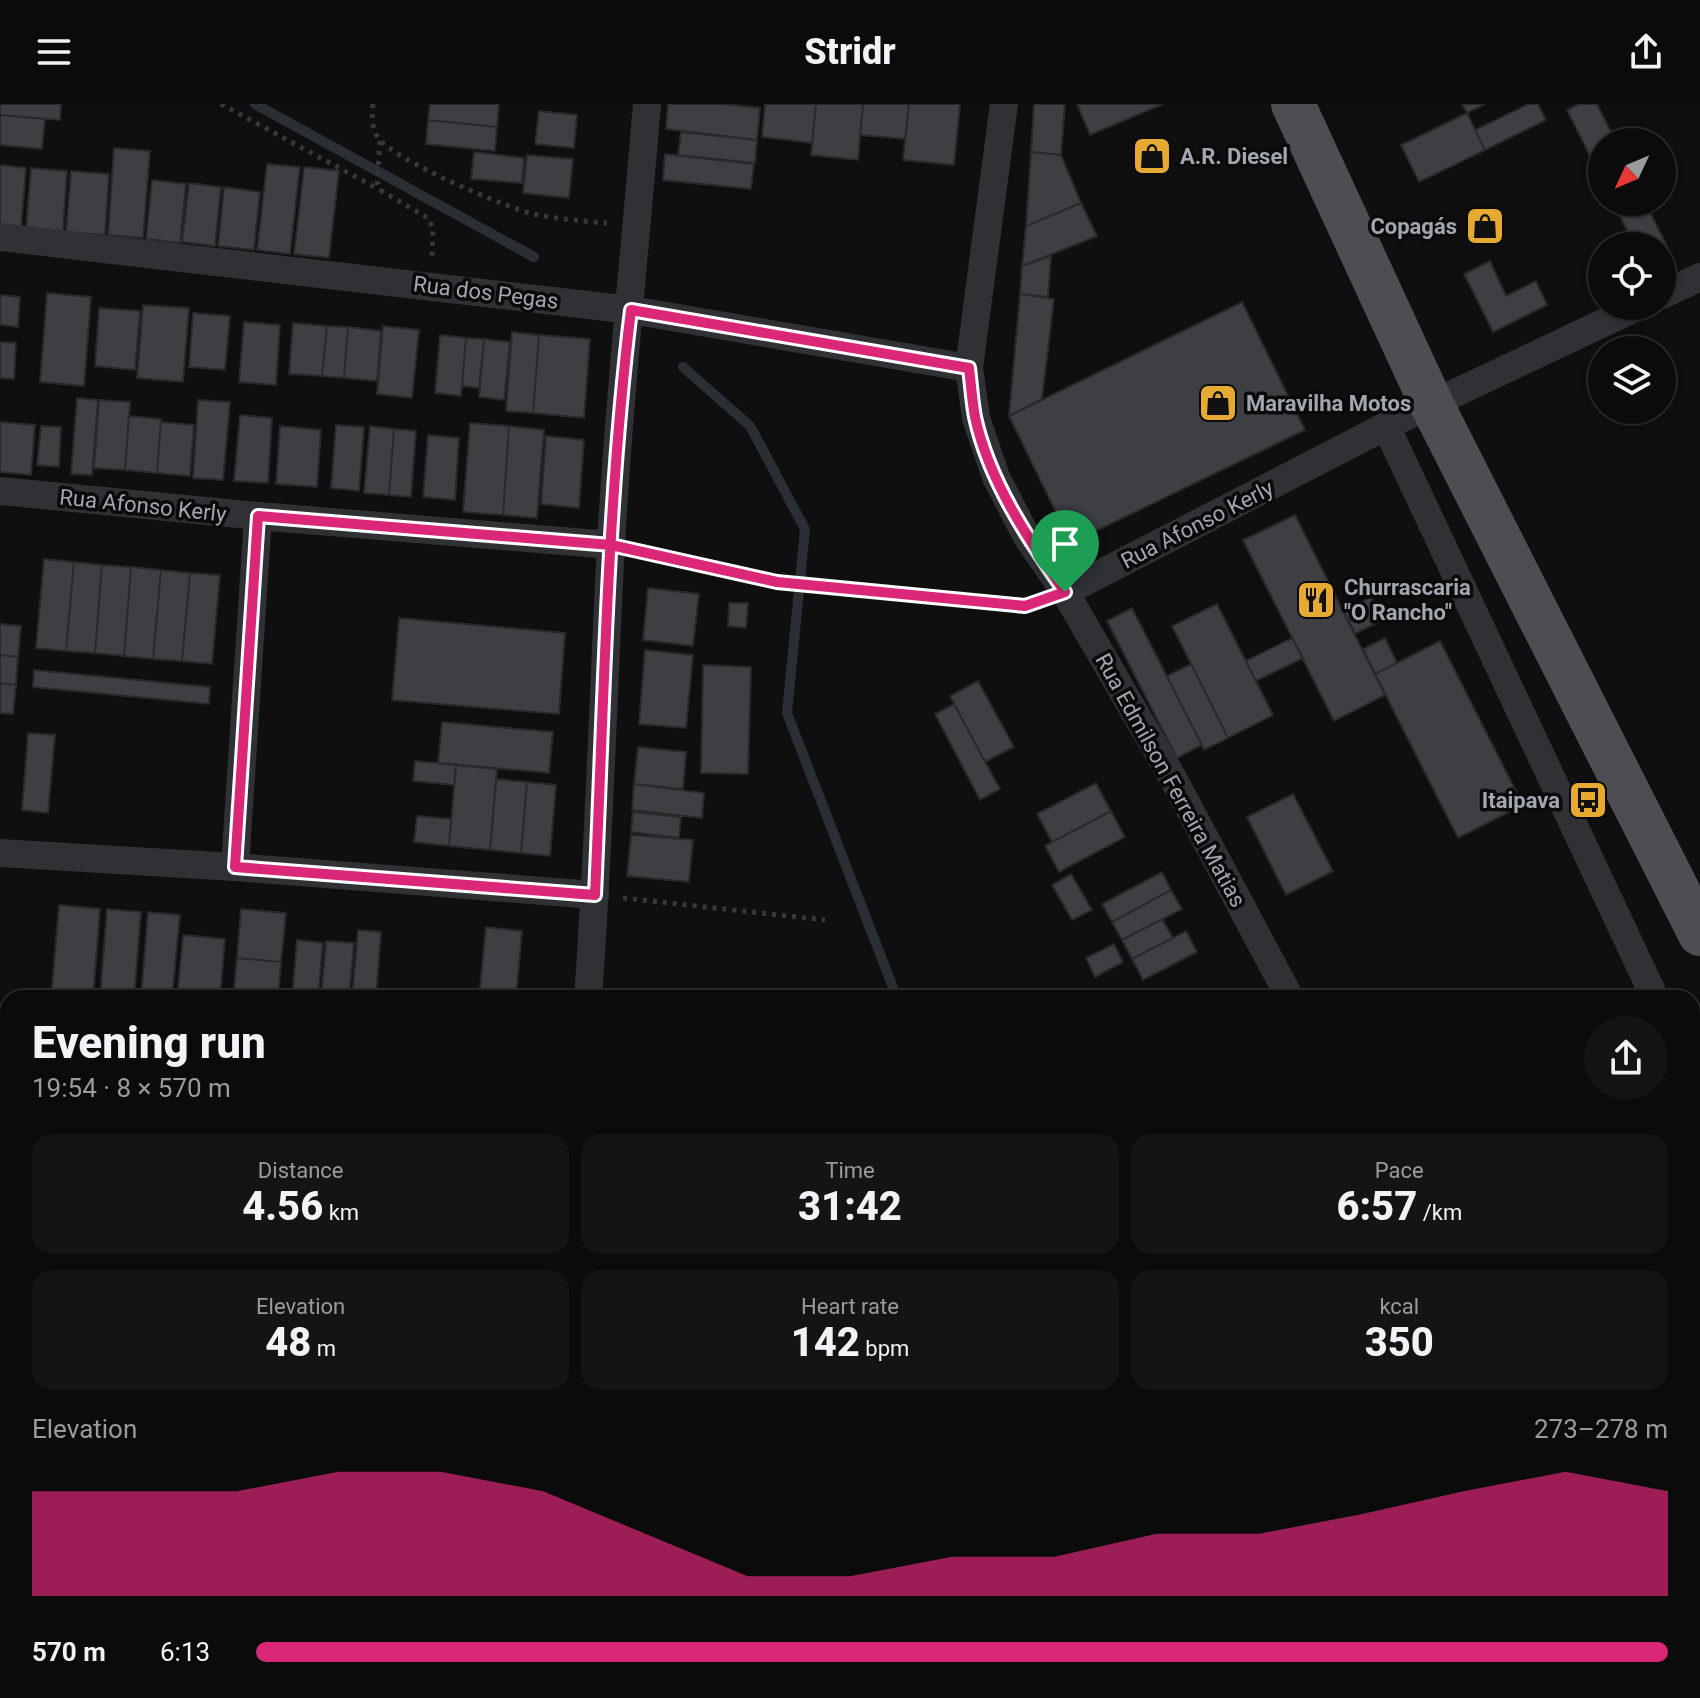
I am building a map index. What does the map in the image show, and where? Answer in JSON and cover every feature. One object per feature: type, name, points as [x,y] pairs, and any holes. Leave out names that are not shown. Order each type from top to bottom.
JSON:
[{"type":"main road","points":[[1293,104],[1432,405],[1700,934]]},
{"type":"street","points":[[589,990],[620,395],[631,310],[647,104]]},
{"type":"street","name":"Rua Edmilson Ferreira Matias","points":[[1004,104],[969,368],[976,418],[996,477],[1027,537],[1065,592],[1174,780],[1286,990]]},
{"type":"street","name":"Rua dos Pegas","points":[[0,237],[631,310],[969,368]]},
{"type":"street","points":[[1676,288],[1700,277]]},
{"type":"street","name":"Rua Afonso Kerly","points":[[1065,592],[1386,426],[1610,320]]},
{"type":"street","points":[[1386,426],[1651,990]]},
{"type":"street","name":"Rua Afonso Kerly","points":[[0,491],[611,545]]},
{"type":"street","points":[[235,867],[258,516]]},
{"type":"street","points":[[0,853],[235,867],[595,895]]},
{"type":"path","points":[[221,104],[428,218],[433,228],[430,285]]},
{"type":"path","points":[[373,104],[372,123],[380,140],[400,156],[428,171],[530,213],[637,226]]},
{"type":"path","points":[[380,140],[377,182],[380,190]]},
{"type":"path","points":[[611,545],[777,582],[1025,606],[1065,592]]},
{"type":"path","points":[[595,895],[825,920]]},
{"type":"building","points":[[0,104],[61,104],[60,120],[0,115]]},
{"type":"building","points":[[430,104],[499,104],[497,127],[428,120]]},
{"type":"building","points":[[668,104],[724,104],[760,108],[757,140],[666,129]]},
{"type":"building","points":[[765,104],[816,104],[812,143],[762,137]]},
{"type":"building","points":[[816,104],[863,104],[858,160],[811,155]]},
{"type":"building","points":[[863,104],[909,104],[905,139],[860,135]]},
{"type":"building","points":[[909,104],[960,104],[954,165],[903,160]]},
{"type":"building","points":[[1034,104],[1065,104],[1061,155],[1031,152]]},
{"type":"building","points":[[1077,104],[1163,104],[1090,135]]},
{"type":"building","points":[[1462,104],[1485,104],[1467,113]]},
{"type":"building","points":[[1529,104],[1538,104],[1546,120],[1485,150],[1475,130]]},
{"type":"building","points":[[1579,104],[1597,104],[1609,128],[1588,128],[1588,152],[1567,110]]},
{"type":"building","points":[[539,111],[577,115],[574,148],[535,144]]},
{"type":"building","points":[[1467,113],[1485,150],[1419,182],[1401,145]]},
{"type":"building","points":[[0,115],[45,119],[42,149],[0,145]]},
{"type":"building","points":[[428,120],[497,127],[495,151],[426,144]]},
{"type":"building","points":[[681,132],[757,140],[755,163],[678,155]]},
{"type":"building","points":[[114,148],[150,151],[143,238],[108,235]]},
{"type":"building","points":[[474,152],[524,158],[522,183],[471,179]]},
{"type":"building","points":[[1031,152],[1061,155],[1081,203],[1026,226]]},
{"type":"building","points":[[665,154],[754,164],[751,189],[663,180]]},
{"type":"building","points":[[527,155],[573,159],[569,198],[523,193]]},
{"type":"building","points":[[267,164],[300,167],[290,254],[257,250]]},
{"type":"building","points":[[0,165],[26,168],[21,228],[0,226]]},
{"type":"building","points":[[304,167],[339,171],[329,258],[294,254]]},
{"type":"building","points":[[31,168],[67,171],[63,231],[26,228]]},
{"type":"building","points":[[71,171],[109,174],[105,235],[66,232]]},
{"type":"building","points":[[152,180],[186,184],[180,243],[146,239]]},
{"type":"building","points":[[189,183],[221,187],[215,246],[182,242]]},
{"type":"building","points":[[224,187],[260,192],[254,250],[218,246]]},
{"type":"building","points":[[1081,203],[1097,236],[1022,266],[1026,226]]},
{"type":"building","points":[[1620,216],[1652,216],[1660,232],[1628,232]]},
{"type":"building","points":[[1051,256],[1048,297],[1020,294],[1022,266]]},
{"type":"building","points":[[1490,261],[1506,296],[1536,281],[1547,305],[1493,332],[1464,274]]},
{"type":"building","points":[[47,293],[91,297],[84,386],[40,382]]},
{"type":"building","points":[[1020,294],[1054,299],[1042,399],[1009,416]]},
{"type":"building","points":[[0,295],[20,297],[18,327],[0,325]]},
{"type":"building","points":[[1242,302],[1305,430],[1071,543],[1009,416]]},
{"type":"building","points":[[143,305],[189,308],[183,382],[137,378]]},
{"type":"building","points":[[99,308],[140,311],[135,370],[95,366]]},
{"type":"building","points":[[193,313],[230,316],[225,370],[189,367]]},
{"type":"building","points":[[244,322],[280,325],[276,385],[239,382]]},
{"type":"building","points":[[293,323],[327,326],[322,376],[289,374]]},
{"type":"building","points":[[327,326],[348,327],[344,378],[322,376]]},
{"type":"building","points":[[383,326],[419,330],[412,398],[377,394]]},
{"type":"building","points":[[348,327],[381,331],[377,381],[344,378]]},
{"type":"building","points":[[512,332],[539,335],[533,413],[506,411]]},
{"type":"building","points":[[440,335],[466,338],[461,396],[435,393]]},
{"type":"building","points":[[539,335],[590,339],[584,418],[533,413]]},
{"type":"building","points":[[466,338],[484,339],[479,388],[462,386]]},
{"type":"building","points":[[484,339],[510,342],[504,400],[479,397]]},
{"type":"building","points":[[0,342],[16,343],[14,379],[0,378]]},
{"type":"building","points":[[77,398],[98,400],[92,475],[71,474]]},
{"type":"building","points":[[99,400],[130,402],[125,470],[94,468]]},
{"type":"building","points":[[198,400],[230,402],[223,480],[193,478]]},
{"type":"building","points":[[240,415],[272,418],[268,483],[234,481]]},
{"type":"building","points":[[129,416],[161,419],[157,473],[125,470]]},
{"type":"building","points":[[0,422],[35,425],[31,475],[0,472]]},
{"type":"building","points":[[161,422],[194,425],[190,476],[157,473]]},
{"type":"building","points":[[470,423],[509,426],[503,515],[463,512]]},
{"type":"building","points":[[336,425],[364,427],[359,491],[331,488]]},
{"type":"building","points":[[41,426],[61,427],[59,467],[37,465]]},
{"type":"building","points":[[280,426],[321,430],[317,487],[276,484]]},
{"type":"building","points":[[370,426],[394,429],[389,495],[364,493]]},
{"type":"building","points":[[509,426],[544,430],[537,518],[503,515]]},
{"type":"building","points":[[394,429],[416,431],[411,497],[389,495]]},
{"type":"building","points":[[428,435],[459,438],[455,500],[423,497]]},
{"type":"building","points":[[546,436],[584,440],[579,508],[541,504]]},
{"type":"building","points":[[1295,515],[1385,695],[1334,721],[1243,540]]},
{"type":"building","points":[[44,559],[74,562],[66,651],[36,648]]},
{"type":"building","points":[[74,562],[102,565],[95,653],[66,651]]},
{"type":"building","points":[[102,565],[131,567],[124,656],[95,653]]},
{"type":"building","points":[[131,567],[161,570],[153,659],[124,656]]},
{"type":"building","points":[[161,570],[190,573],[182,661],[153,659]]},
{"type":"building","points":[[190,573],[220,575],[212,664],[182,661]]},
{"type":"building","points":[[648,588],[699,594],[693,646],[643,640]]},
{"type":"building","points":[[1371,597],[1382,620],[1355,634],[1344,611]]},
{"type":"building","points":[[729,603],[748,603],[746,628],[728,626]]},
{"type":"building","points":[[1217,604],[1273,715],[1228,738],[1172,626]]},
{"type":"building","points":[[1132,608],[1202,745],[1177,758],[1107,621]]},
{"type":"building","points":[[399,618],[565,633],[559,714],[392,700]]},
{"type":"building","points":[[0,624],[21,626],[18,657],[0,655]]},
{"type":"building","points":[[1292,638],[1303,658],[1256,681],[1246,661]]},
{"type":"building","points":[[1385,638],[1397,663],[1375,674],[1363,649]]},
{"type":"building","points":[[1440,641],[1523,805],[1458,838],[1375,674]]},
{"type":"building","points":[[645,650],[693,655],[686,728],[639,724]]},
{"type":"building","points":[[0,655],[18,657],[16,685],[0,683]]},
{"type":"building","points":[[1191,664],[1228,738],[1204,750],[1167,676]]},
{"type":"building","points":[[703,665],[751,667],[748,774],[701,773]]},
{"type":"building","points":[[34,670],[210,687],[209,704],[33,687]]},
{"type":"building","points":[[978,681],[1014,747],[985,762],[950,696]]},
{"type":"building","points":[[0,683],[16,685],[13,714],[0,713]]},
{"type":"building","points":[[954,704],[1000,789],[980,800],[935,714]]},
{"type":"building","points":[[442,722],[553,732],[549,773],[438,763]]},
{"type":"building","points":[[28,733],[55,735],[48,813],[22,810]]},
{"type":"building","points":[[638,747],[686,752],[683,789],[634,784]]},
{"type":"building","points":[[415,761],[456,765],[454,785],[413,781]]},
{"type":"building","points":[[456,765],[497,769],[490,850],[449,846]]},
{"type":"building","points":[[496,779],[527,782],[521,853],[490,850]]},
{"type":"building","points":[[527,782],[556,785],[550,856],[521,853]]},
{"type":"building","points":[[1096,783],[1111,811],[1052,842],[1037,814]]},
{"type":"building","points":[[634,784],[704,793],[702,818],[632,810]]},
{"type":"building","points":[[1293,794],[1333,871],[1286,895],[1247,817]]},
{"type":"building","points":[[1111,811],[1125,837],[1059,872],[1045,846]]},
{"type":"building","points":[[633,812],[681,817],[679,838],[631,832]]},
{"type":"building","points":[[417,816],[451,819],[449,846],[414,842]]},
{"type":"building","points":[[631,835],[693,840],[689,882],[627,876]]},
{"type":"building","points":[[1162,872],[1171,890],[1112,922],[1102,904]]},
{"type":"building","points":[[1071,874],[1092,910],[1072,920],[1052,885]]},
{"type":"building","points":[[1171,890],[1182,909],[1122,940],[1112,922]]},
{"type":"building","points":[[59,905],[100,909],[94,990],[52,990]]},
{"type":"building","points":[[107,909],[141,912],[135,990],[101,990]]},
{"type":"building","points":[[241,909],[286,913],[281,962],[237,958]]},
{"type":"building","points":[[148,912],[180,915],[173,990],[142,990]]},
{"type":"building","points":[[1162,919],[1173,938],[1132,959],[1122,940]]},
{"type":"building","points":[[486,927],[522,931],[517,990],[480,990]]},
{"type":"building","points":[[358,930],[381,932],[377,990],[353,990]]},
{"type":"building","points":[[1186,931],[1197,952],[1143,980],[1132,959]]},
{"type":"building","points":[[183,935],[225,939],[221,990],[178,990]]},
{"type":"building","points":[[297,940],[323,943],[319,990],[293,990]]},
{"type":"building","points":[[326,941],[354,943],[350,990],[322,990]]},
{"type":"building","points":[[1114,944],[1123,962],[1095,977],[1086,958]]},
{"type":"building","points":[[237,958],[281,962],[279,990],[234,990]]},
{"type":"waterway","points":[[255,104],[534,257]]},
{"type":"waterway","points":[[683,367],[750,426],[805,529],[787,713],[894,990]]},
{"type":"place","name":"A.R. Diesel","points":[[1152,156]]},
{"type":"place","name":"Copagás","points":[[1485,226]]},
{"type":"place","name":"Maravilha Motos","points":[[1218,403]]},
{"type":"place","name":"Churrascaria \"O Rancho\"","points":[[1316,600]]},
{"type":"place","name":"Itaipava","points":[[1588,800]]},
{"type":"route","points":[[1065,592],[1025,606],[777,582],[611,545],[258,516],[235,867],[595,895],[611,545],[620,395],[631,310],[969,368],[976,418],[996,477],[1027,537],[1065,592]]}]
